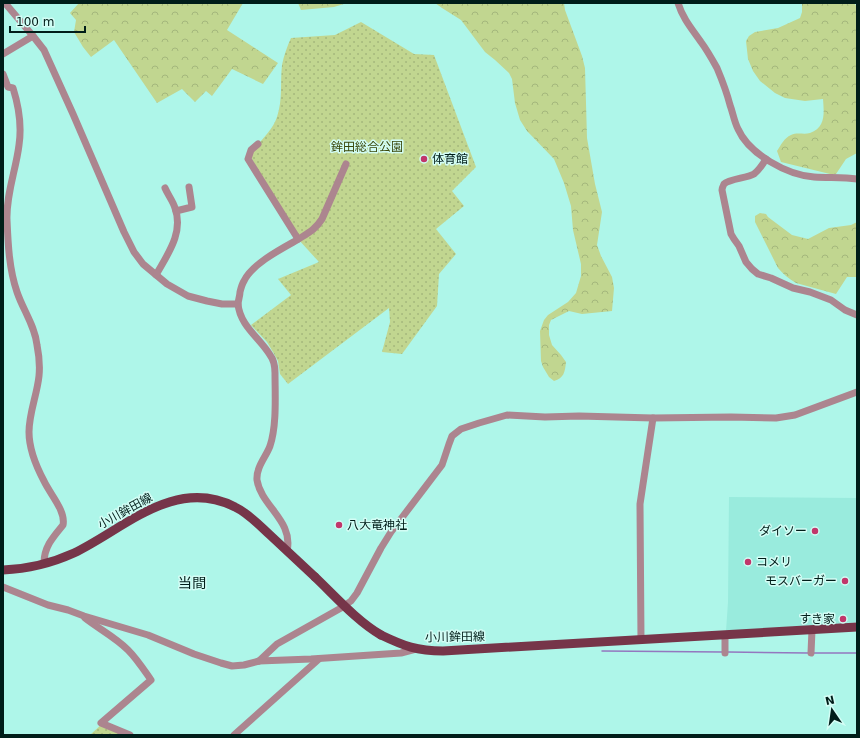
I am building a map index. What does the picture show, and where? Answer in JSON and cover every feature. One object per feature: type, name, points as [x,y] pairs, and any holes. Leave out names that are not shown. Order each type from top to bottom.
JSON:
[{"type":"main road","name":"小川鉾田線","points":[[3,570],[24,568],[66,556],[159,505],[191,497],[212,499],[235,506],[253,519],[369,627],[381,635],[400,644],[416,649],[443,651],[857,627]]},
{"type":"street","points":[[5,3],[44,50],[51,63],[130,244],[143,264],[172,288],[193,297],[222,304],[238,304]]},
{"type":"street","points":[[678,3],[682,15],[702,42],[716,68],[723,84],[737,128],[750,147],[766,159],[798,174],[814,177],[843,177],[857,179]]},
{"type":"street","points":[[3,54],[33,36]]},
{"type":"street","points":[[3,74],[8,87],[13,88],[20,121],[19,146],[11,181],[7,221],[10,259],[13,280],[17,293],[36,336],[39,361],[39,377],[29,423],[29,437],[38,470],[48,491],[62,513],[63,521],[63,525],[48,545],[44,555],[44,563]]},
{"type":"street","points":[[258,144],[250,150],[248,159],[298,239]]},
{"type":"street","points":[[766,159],[755,173],[747,177],[727,182],[724,184],[722,190],[731,234],[739,246],[746,262],[758,274],[793,288],[810,292],[831,300],[845,310],[857,315]]},
{"type":"street","points":[[287,551],[288,540],[282,521],[261,493],[257,478],[258,472],[270,446],[274,426],[276,373],[271,356],[247,327],[238,304],[244,280],[261,262],[311,232],[318,226],[346,164]]},
{"type":"street","points":[[176,211],[192,207],[189,187]]},
{"type":"street","points":[[156,275],[172,247],[178,227],[176,211],[165,188]]},
{"type":"street","points":[[259,661],[277,644],[351,601],[391,532],[442,465],[452,436],[462,429],[507,415],[545,417],[776,418],[795,415],[857,392]]},
{"type":"street","points":[[641,640],[640,504],[653,418]]},
{"type":"street","points":[[3,587],[48,605],[148,635],[221,664],[238,666],[259,661],[319,659],[401,653],[416,649]]},
{"type":"street","points":[[84,616],[128,649],[151,680],[101,723],[130,735]]},
{"type":"street","points":[[811,652],[812,630]]},
{"type":"street","points":[[725,635],[725,652]]},
{"type":"street","points":[[234,735],[319,659]]},
{"type":"shaded area","points":[[729,497],[857,498],[857,622],[726,631],[728,602]]},
{"type":"green space","points":[[79,3],[243,3],[227,30],[278,63],[263,84],[232,69],[212,96],[206,91],[195,102],[182,89],[157,103],[114,40],[91,57],[83,47],[74,32],[76,20],[70,13]]},
{"type":"green space","points":[[298,3],[347,3],[334,7],[301,10]]},
{"type":"green space","points":[[435,3],[564,3],[565,10],[582,56],[585,68],[587,138],[595,184],[602,212],[597,245],[612,277],[614,288],[612,311],[582,314],[569,311],[551,320],[549,325],[549,335],[552,345],[566,362],[562,376],[554,381],[549,377],[541,361],[540,331],[544,320],[548,315],[568,302],[576,293],[581,276],[581,264],[573,230],[571,206],[564,183],[554,159],[527,131],[520,120],[515,103],[512,79],[509,73],[485,52],[461,20]]},
{"type":"green space","points":[[802,3],[854,3],[857,7],[857,153],[846,159],[836,174],[830,174],[781,162],[777,151],[786,138],[793,134],[810,133],[819,127],[823,119],[823,99],[805,101],[785,98],[775,93],[760,81],[753,71],[748,59],[746,41],[749,36],[755,32],[778,28],[800,18]]},
{"type":"green space","name":"鉾田総合公園","points":[[361,22],[414,54],[434,55],[476,167],[452,191],[464,206],[436,229],[456,254],[439,274],[437,306],[402,354],[382,352],[390,322],[389,308],[288,384],[280,374],[278,361],[267,342],[251,325],[291,295],[278,279],[319,262],[298,239],[249,154],[269,132],[277,117],[281,97],[282,65],[291,38],[335,35]]},
{"type":"green space","points":[[760,213],[766,214],[792,235],[808,239],[829,228],[851,225],[857,222],[857,277],[847,277],[836,294],[796,283],[778,268],[755,222],[755,216]]},
{"type":"green space","points":[[102,724],[126,735],[90,735]]},
{"type":"waterway","points":[[602,651],[722,652]]},
{"type":"waterway","points":[[728,652],[808,653]]},
{"type":"waterway","points":[[814,653],[857,653]]},
{"type":"place","name":"体育館","points":[[424,159]]},
{"type":"place","name":"八大竜神社","points":[[339,525]]},
{"type":"place","name":"ダイソー","points":[[815,531]]},
{"type":"place","name":"コメリ","points":[[748,562]]},
{"type":"place","name":"モスバーガー","points":[[845,581]]},
{"type":"place","name":"すき家","points":[[843,619]]},
{"type":"district","name":"当間","points":[[192,583]]}]
